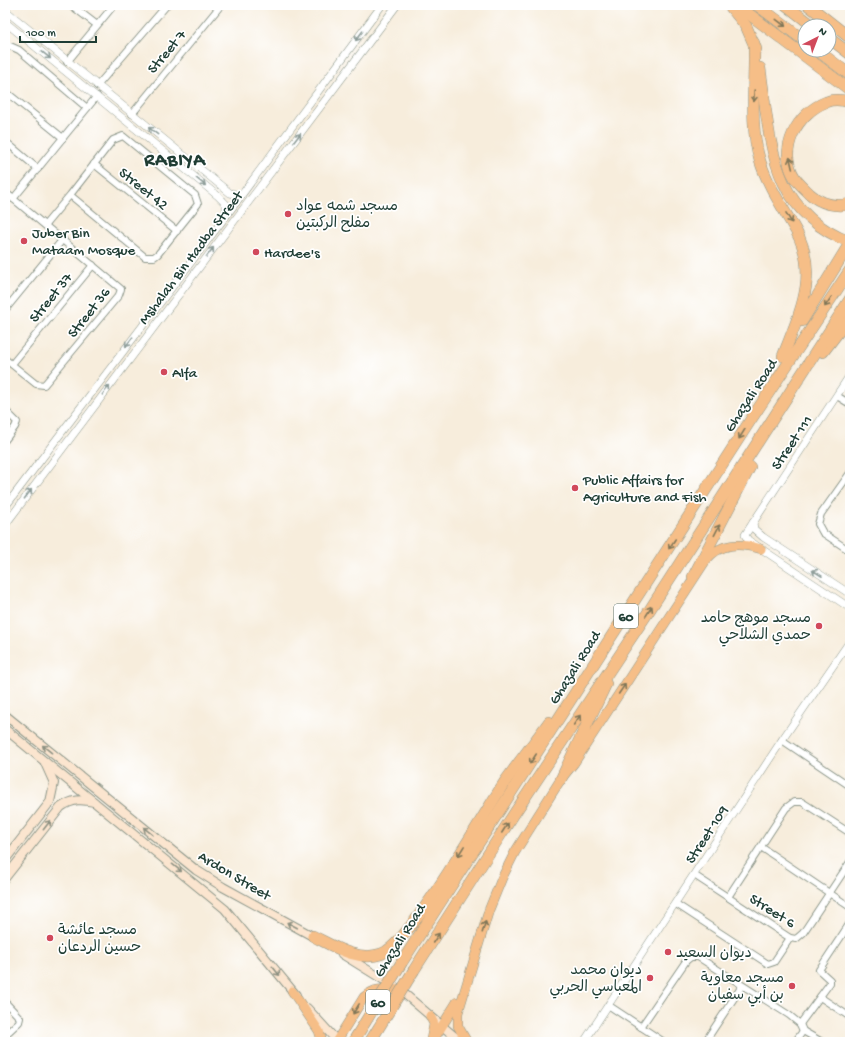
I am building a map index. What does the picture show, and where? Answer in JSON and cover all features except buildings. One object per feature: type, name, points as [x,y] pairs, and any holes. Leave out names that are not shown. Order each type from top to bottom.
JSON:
[{"type":"highway","points":[[729,5],[746,26],[758,54],[771,146],[777,169],[783,182],[804,213],[833,235],[850,243],[815,299],[783,356],[750,421]]},
{"type":"highway","points":[[757,5],[797,35]]},
{"type":"highway","points":[[786,5],[803,18]]},
{"type":"highway","points":[[808,5],[850,38]]},
{"type":"highway","points":[[739,6],[850,80]]},
{"type":"highway","points":[[739,6],[850,90]]},
{"type":"highway","points":[[754,43],[754,117],[760,160],[772,190],[797,233],[804,253],[807,271],[807,287],[804,299],[783,356]]},
{"type":"highway","points":[[837,44],[850,54]]},
{"type":"highway","points":[[828,58],[850,75]]},
{"type":"highway","points":[[850,102],[827,101],[807,113],[798,123],[791,137],[789,149],[794,177],[817,200],[843,206],[850,204]]},
{"type":"highway","name":"Ghazali Road","points":[[353,1042],[402,962],[604,648],[675,541],[750,421],[850,270]]},
{"type":"highway","name":"Ghazali Road","points":[[370,1042],[414,970],[756,446],[850,299]]},
{"type":"highway","points":[[789,393],[850,317]]},
{"type":"highway","points":[[694,577],[750,467],[756,446]]},
{"type":"highway","points":[[313,936],[352,954],[365,956],[382,954],[397,943],[410,928],[504,784],[604,648]]},
{"type":"highway","points":[[561,779],[596,708],[613,665]]},
{"type":"main road","points":[[467,1042],[460,1033],[457,1020],[464,991],[489,910],[502,878],[515,852],[561,779],[574,763],[694,577],[711,554],[723,546],[743,544],[761,549]]},
{"type":"main road","name":"Ardon Street","points":[[5,716],[196,870],[223,887],[313,936],[400,990],[461,1042]]},
{"type":"main road","name":"Ardon Street","points":[[5,729],[225,908],[292,991],[336,1042]]},
{"type":"main road","points":[[5,860],[50,802],[53,795],[54,784],[52,776],[41,757]]},
{"type":"main road","points":[[5,878],[61,807],[65,804],[81,799],[96,802]]},
{"type":"main road","points":[[140,838],[164,854],[168,854],[169,848]]},
{"type":"main road","points":[[22,839],[29,840],[30,847]]},
{"type":"main road","points":[[336,1042],[368,993],[376,989],[400,990]]},
{"type":"main road","points":[[292,991],[319,1031],[322,1042]]},
{"type":"main road","points":[[431,1042],[464,991]]},
{"type":"main road","points":[[430,1016],[434,1024],[431,1042]]},
{"type":"street","points":[[71,5],[97,25]]},
{"type":"street","points":[[67,62],[114,5]]},
{"type":"street","points":[[97,86],[167,5]]},
{"type":"street","name":"Street 7","points":[[132,114],[221,5]]},
{"type":"street","name":"Mshalah Bin Hadba Street","points":[[6,504],[226,216],[377,8],[382,5]]},
{"type":"street","name":"Mshalah Bin Hadba Street","points":[[5,525],[397,5]]},
{"type":"street","points":[[5,10],[67,62],[230,193],[240,195]]},
{"type":"street","points":[[5,22],[218,196],[226,204],[226,216]]},
{"type":"street","points":[[5,48],[10,46],[19,50],[88,108]]},
{"type":"street","points":[[5,91],[63,138]]},
{"type":"street","points":[[13,199],[88,108],[96,96]]},
{"type":"street","name":"Street 42","points":[[45,225],[113,140],[123,136],[198,200],[197,207],[154,257],[145,257],[70,195]]},
{"type":"street","points":[[5,141],[38,169]]},
{"type":"street","points":[[159,148],[165,146],[165,141]]},
{"type":"street","points":[[273,151],[275,159],[281,159]]},
{"type":"street","name":"Street 42","points":[[94,164],[177,231]]},
{"type":"street","points":[[262,166],[268,167],[271,172]]},
{"type":"street","name":"Street 36","points":[[5,192],[119,286],[120,292],[47,383],[40,386],[36,384],[12,364]]},
{"type":"street","points":[[5,310],[63,239]]},
{"type":"street","name":"Street 37","points":[[12,364],[93,265]]},
{"type":"street","points":[[5,359],[12,364]]},
{"type":"street","name":"Street 111","points":[[761,549],[746,537],[746,533],[850,375]]},
{"type":"street","points":[[837,396],[850,404]]},
{"type":"street","points":[[5,410],[17,422],[15,428],[5,440]]},
{"type":"street","points":[[58,435],[62,433],[66,434],[68,438],[67,442]]},
{"type":"street","points":[[850,473],[821,514],[818,524],[823,532],[850,551]]},
{"type":"street","points":[[753,523],[756,532],[850,594]]},
{"type":"street","points":[[761,549],[850,608]]},
{"type":"street","points":[[780,562],[787,553]]},
{"type":"street","name":"Street 109","points":[[584,1042],[676,904],[782,740],[850,641]]},
{"type":"street","points":[[782,740],[850,786]]},
{"type":"street","name":"Street 6","points":[[728,897],[786,808],[794,802],[802,802],[850,832]]},
{"type":"street","points":[[761,847],[830,892],[850,907]]},
{"type":"street","name":"Street 6","points":[[694,875],[790,938],[796,939],[803,933],[850,862]]},
{"type":"street","points":[[676,904],[768,964],[774,962],[790,938]]},
{"type":"street","points":[[800,1024],[830,980],[821,974],[820,968],[850,923]]},
{"type":"street","points":[[641,1028],[686,961],[691,957],[698,957],[789,1015],[800,1024],[803,1030],[822,1042]]},
{"type":"street","points":[[704,1042],[742,986]]},
{"type":"street","points":[[820,996],[850,1017]]},
{"type":"street","points":[[5,1002],[20,1018],[19,1022],[5,1035]]},
{"type":"street","points":[[608,1005],[664,1042]]},
{"type":"street","points":[[795,1042],[803,1030]]},
{"type":"place","name":"مسجد شمه عواد مفلح الركبتين","points":[[288,214]]},
{"type":"place","name":"Juber Bin Mataam Mosque","points":[[24,241]]},
{"type":"place","name":"Hardee's","points":[[256,252]]},
{"type":"place","name":"Alfa","points":[[164,372]]},
{"type":"place","name":"Public Affairs for Agriculture and Fish","points":[[575,488]]},
{"type":"place","name":"مسجد موهج حامد حمدي الشلاحي","points":[[819,626]]},
{"type":"place","name":"مسجد عائشة حسين الردعان","points":[[50,938]]},
{"type":"place","name":"ديوان السعيد","points":[[668,952]]},
{"type":"place","name":"ديوان محمد المعباسي الحربي","points":[[650,978]]},
{"type":"place","name":"مسجد معاوية بن أبي سفيان","points":[[792,986]]},
{"type":"district","name":"RABIYA","points":[[175,158]]}]
